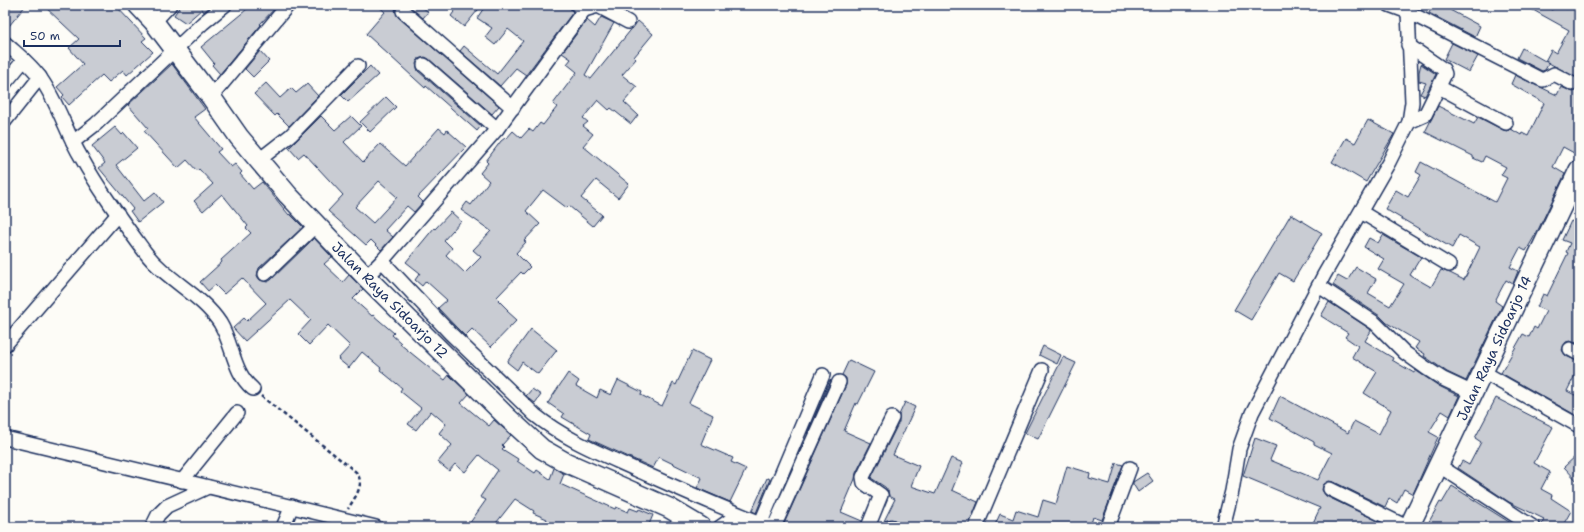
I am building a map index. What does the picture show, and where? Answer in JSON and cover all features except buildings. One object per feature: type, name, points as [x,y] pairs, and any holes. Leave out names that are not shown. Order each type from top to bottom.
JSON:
[{"type":"main road","name":"Jalan Raya Sidoarjo 12","points":[[138,5],[162,14],[181,44],[216,91],[239,137],[265,156],[316,225],[374,269],[508,418],[542,449],[564,462],[674,497],[697,526]]},
{"type":"main road","name":"Jalan Raya Sidoarjo 14","points":[[1408,527],[1579,170]]},
{"type":"street","points":[[73,142],[96,124],[203,23],[225,5]]},
{"type":"street","points":[[216,91],[288,5]]},
{"type":"street","points":[[1389,5],[1408,12],[1540,79],[1543,80],[1554,74],[1573,84]]},
{"type":"street","points":[[374,269],[497,129],[581,8],[598,6],[628,22]]},
{"type":"street","points":[[403,11],[513,108]]},
{"type":"street","points":[[1223,527],[1232,491],[1239,449],[1243,436],[1262,394],[1319,286],[1361,212],[1409,122],[1412,112],[1412,102],[1408,45],[1408,12]]},
{"type":"street","points":[[5,43],[40,77],[92,176],[147,254],[160,268],[211,311],[220,323],[243,379],[253,389]]},
{"type":"street","points":[[1408,45],[1445,71],[1425,115],[1409,122]]},
{"type":"street","points":[[5,83],[24,60]]},
{"type":"street","points":[[265,156],[291,136],[358,66]]},
{"type":"street","points":[[424,66],[497,129]]},
{"type":"street","points":[[5,121],[40,77]]},
{"type":"street","points":[[1439,87],[1506,123]]},
{"type":"street","points":[[1361,212],[1449,265]]},
{"type":"street","points":[[5,345],[118,214]]},
{"type":"street","points":[[265,274],[316,225]]},
{"type":"street","points":[[1319,286],[1375,323],[1405,352],[1426,368],[1444,379],[1473,393]]},
{"type":"street","points":[[976,527],[1042,370]]},
{"type":"street","points":[[1483,372],[1579,426]]},
{"type":"street","points":[[767,526],[823,375]]},
{"type":"street","points":[[767,526],[839,382]]},
{"type":"street","points":[[182,481],[237,413]]},
{"type":"street","points":[[868,527],[881,495],[864,483],[863,477],[892,418]]},
{"type":"street","points":[[5,438],[376,527]]},
{"type":"street","points":[[1438,465],[1533,527]]},
{"type":"street","points":[[1108,527],[1130,468]]},
{"type":"street","points":[[152,527],[158,515],[166,506],[208,487]]},
{"type":"street","points":[[1330,489],[1408,527]]},
{"type":"street","points":[[674,497],[727,521],[767,526]]},
{"type":"street","points":[[283,527],[292,506]]},
{"type":"path","points":[[253,389],[360,476],[361,485],[343,518]]}]
